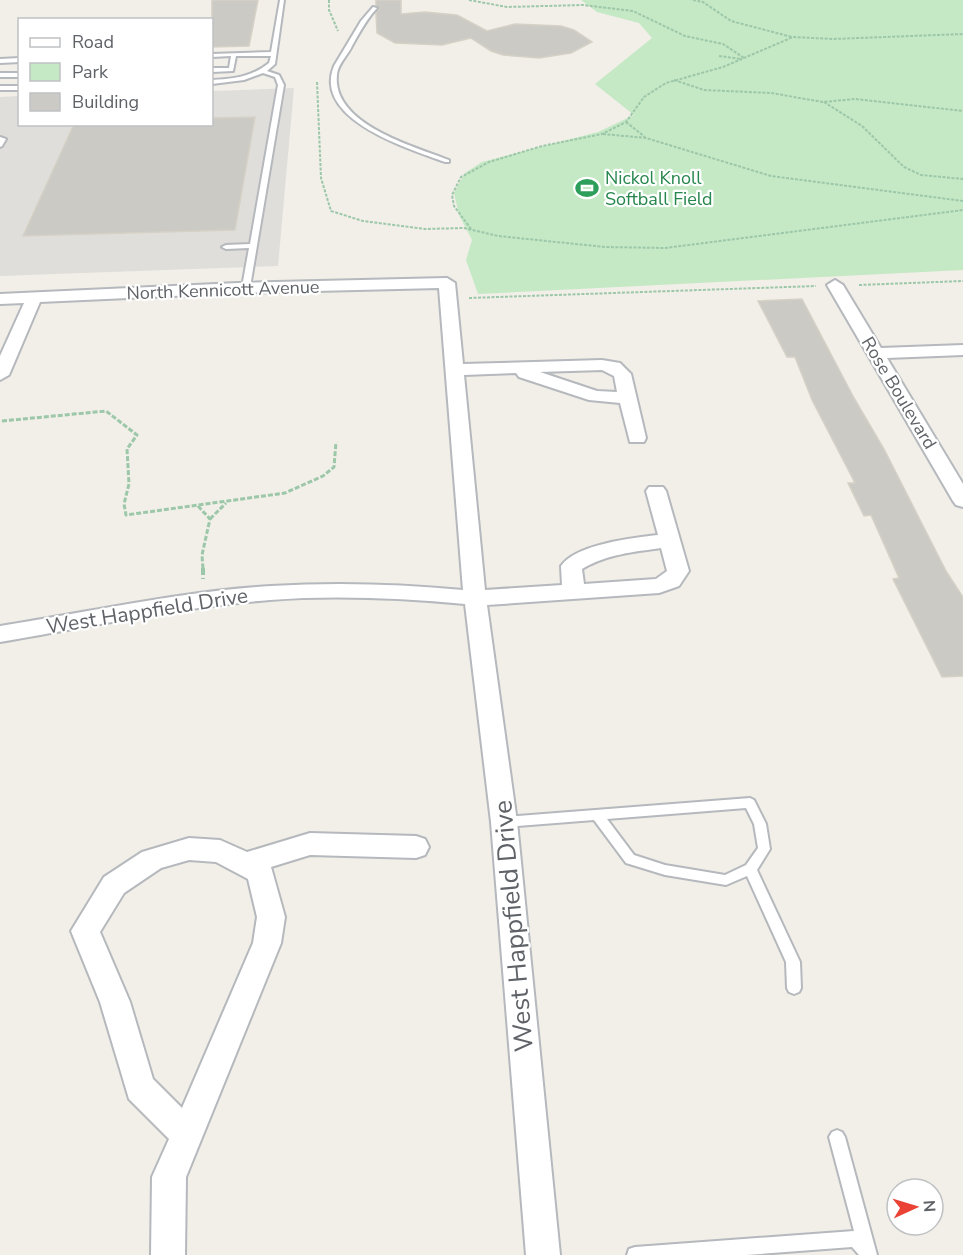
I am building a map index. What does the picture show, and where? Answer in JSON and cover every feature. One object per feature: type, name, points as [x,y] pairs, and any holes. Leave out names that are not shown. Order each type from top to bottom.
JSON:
[{"type":"street","name":"Rose Boulevard","points":[[834,285],[963,501]]},
{"type":"street","name":"North Kennicott Avenue","points":[[0,299],[246,287],[447,291]]},
{"type":"street","name":"West Happfield Drive","points":[[447,291],[475,598],[504,822],[543,1255]]},
{"type":"street","points":[[0,375],[34,298]]},
{"type":"street","points":[[876,353],[963,350]]},
{"type":"street","points":[[453,370],[602,364],[614,367],[622,374],[637,438]]},
{"type":"street","points":[[509,368],[595,396],[628,398]]},
{"type":"street","points":[[475,598],[659,586],[671,581],[678,571],[656,491]]},
{"type":"street","points":[[575,592],[571,577],[572,566],[582,559],[608,551],[670,540]]},
{"type":"street","name":"West Happfield Drive","points":[[0,634],[207,600],[305,591],[398,591],[475,598]]},
{"type":"street","points":[[245,864],[310,844],[416,847]]},
{"type":"street","points":[[168,1255],[168,1177],[267,943],[271,916],[261,872],[220,851],[189,849],[152,861],[114,885],[85,931],[115,1002],[140,1088],[186,1134]]},
{"type":"lane","points":[[213,82],[238,80],[265,72],[272,64],[282,0]]},
{"type":"lane","points":[[375,8],[355,33],[334,73],[335,96],[357,119],[383,136],[447,161]]},
{"type":"lane","points":[[213,56],[274,54]]},
{"type":"lane","points":[[213,70],[231,70],[234,55]]},
{"type":"lane","points":[[0,61],[18,60]]},
{"type":"lane","points":[[0,76],[9,61]]},
{"type":"lane","points":[[246,287],[280,85],[277,76],[265,72]]},
{"type":"lane","points":[[0,76],[18,75]]},
{"type":"lane","points":[[0,88],[18,88]]},
{"type":"lane","points":[[0,139],[3,139],[0,146]]},
{"type":"lane","points":[[226,247],[253,246]]},
{"type":"lane","points":[[504,822],[597,815],[750,804],[760,824],[764,849],[750,869],[726,880],[665,870],[630,859],[597,815]]},
{"type":"lane","points":[[750,869],[793,962],[794,988]]},
{"type":"lane","points":[[837,1137],[869,1255]]},
{"type":"lane","points":[[635,1255],[678,1254],[856,1239],[869,1255]]},
{"type":"path","points":[[329,0],[328,10],[338,26],[337,40]]},
{"type":"path","points":[[469,0],[507,8],[583,5],[633,11],[685,36],[723,44],[743,59]]},
{"type":"path","points":[[693,0],[703,2],[731,21],[793,37],[834,39],[963,34]]},
{"type":"path","points":[[472,230],[454,206],[452,195],[460,177],[504,156],[602,134],[626,122],[644,97],[674,80],[743,59],[793,37]]},
{"type":"path","points":[[719,56],[743,59]]},
{"type":"path","points":[[318,78],[315,94],[320,126],[318,169],[321,186],[331,211],[353,219],[414,228],[472,230],[498,236],[605,247],[665,248],[963,210]]},
{"type":"path","points":[[674,80],[704,90],[771,93],[823,102],[855,99],[945,111],[963,111]]},
{"type":"path","points":[[823,102],[862,126],[904,167],[921,175],[963,179]]},
{"type":"path","points":[[626,122],[646,138]]},
{"type":"path","points":[[602,134],[646,138],[771,176],[963,201]]},
{"type":"path","points":[[447,291],[963,281]]},
{"type":"path","points":[[2,421],[106,411],[137,435],[127,449],[129,483],[124,504],[126,515],[226,503],[285,493],[323,476],[334,467],[336,442]]},
{"type":"path","points":[[207,600],[202,555],[210,519],[226,503]]},
{"type":"path","points":[[197,505],[210,519]]},
{"type":"shaded area","points":[[294,88],[278,266],[0,276],[0,97],[18,96],[18,126],[213,126],[213,91]]},
{"type":"green space","points":[[581,0],[963,0],[963,270],[478,294],[466,260],[472,240],[459,215],[454,193],[465,173],[482,162],[598,132],[634,115],[595,84],[652,38],[639,23],[597,12]]},
{"type":"building","points":[[212,0],[258,0],[249,46],[213,47]]},
{"type":"building","points":[[376,0],[401,0],[401,14],[425,12],[457,15],[487,31],[515,24],[561,26],[574,30],[592,42],[571,53],[539,58],[503,55],[491,51],[471,38],[442,45],[395,43],[377,33],[376,13],[379,8]]},
{"type":"building","points":[[255,117],[235,230],[23,236],[73,126],[213,126],[213,118]]},
{"type":"building","points":[[802,299],[854,398],[884,449],[946,571],[963,597],[963,676],[942,677],[893,579],[899,578],[871,515],[864,516],[848,483],[855,483],[812,400],[795,357],[787,357],[758,301]]},
{"type":"place","name":"Nickol Knoll Softball Field","points":[[587,188]]}]
